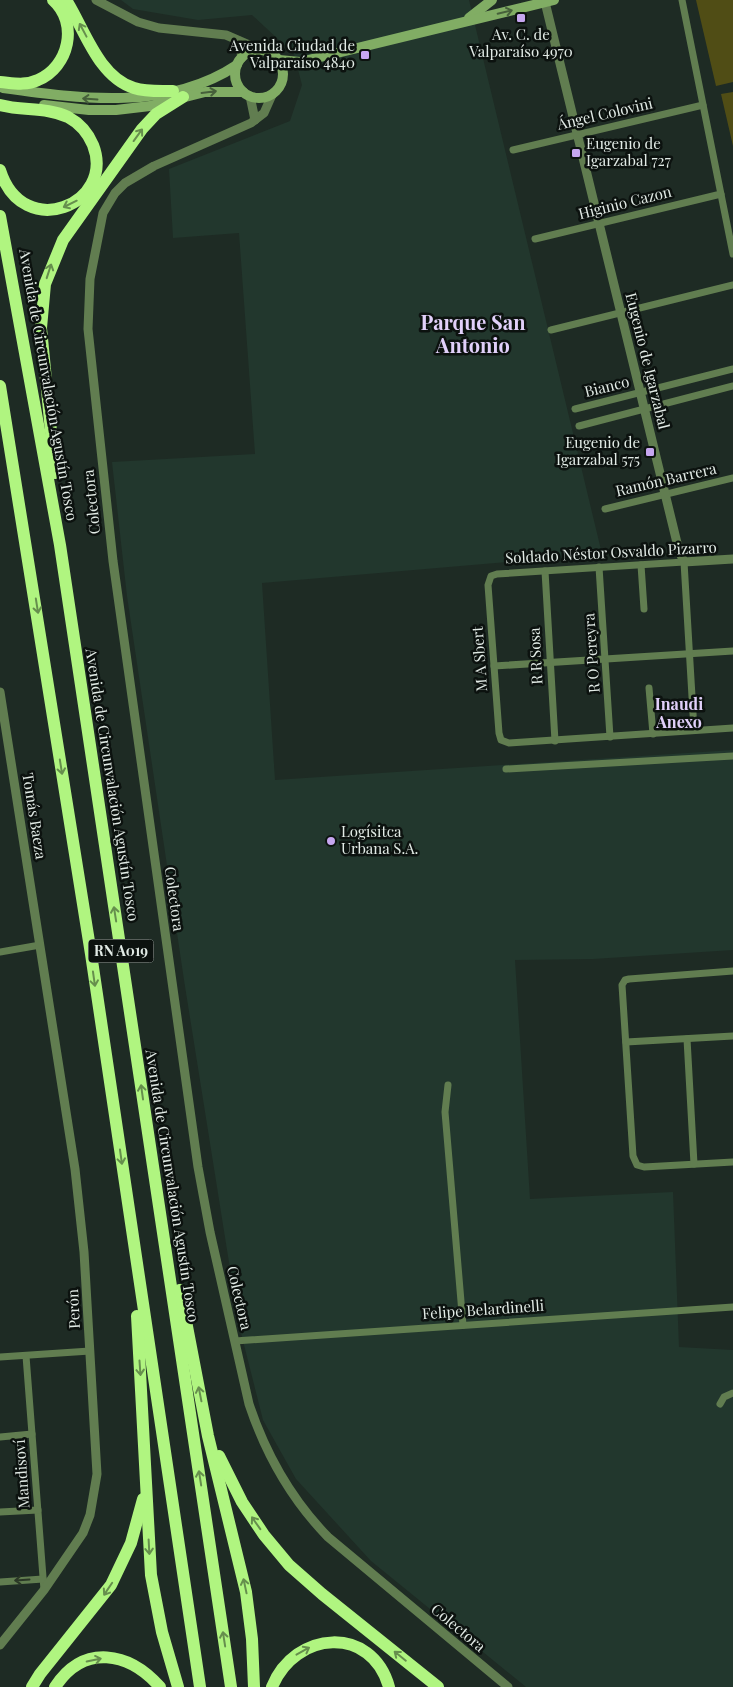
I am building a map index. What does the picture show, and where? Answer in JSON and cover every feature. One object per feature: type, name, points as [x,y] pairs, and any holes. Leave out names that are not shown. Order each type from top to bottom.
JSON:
[{"type":"highway","points":[[1,85],[36,81],[50,73],[62,60],[68,42],[67,23],[64,13],[53,0]]},
{"type":"highway","points":[[66,0],[98,56],[117,79],[140,90],[178,94]]},
{"type":"highway","points":[[60,545],[41,328],[46,284],[63,240],[138,134],[178,94]]},
{"type":"highway","points":[[0,170],[6,184],[17,199],[32,208],[49,210],[67,206],[81,198],[91,184],[96,166],[96,156],[89,137],[76,122],[55,113],[3,103]]},
{"type":"highway","name":"Avenida de Circunvalación Agustín Tosco","points":[[0,216],[60,545],[232,1687]]},
{"type":"highway","name":"RN A019","points":[[0,386],[34,586],[200,1687]]},
{"type":"highway","points":[[0,434],[14,508],[34,586]]},
{"type":"highway","points":[[146,1122],[170,1226],[182,1305],[204,1416],[246,1592],[252,1639],[254,1687]]},
{"type":"highway","points":[[134,1249],[153,1590],[162,1632],[178,1687]]},
{"type":"highway","points":[[204,1416],[232,1484],[253,1519],[276,1550],[316,1589],[438,1687]]},
{"type":"highway","points":[[32,1687],[40,1674],[112,1585],[138,1521],[146,1477]]},
{"type":"highway","points":[[272,1687],[280,1670],[292,1658],[304,1649],[328,1643],[353,1646],[369,1656],[380,1667],[389,1687]]},
{"type":"highway","points":[[56,1687],[76,1667],[96,1658],[130,1662],[141,1669],[160,1687]]},
{"type":"main road","points":[[464,22],[492,0]]},
{"type":"main road","points":[[530,0],[536,2],[550,1]]},
{"type":"main road","points":[[3,103],[89,110],[116,110],[150,106],[206,82],[240,61],[247,54],[262,50],[269,52],[279,60],[300,62],[550,1]]},
{"type":"main road","points":[[1,85],[109,100],[213,91],[246,94],[264,98],[272,95],[282,84],[283,77],[279,60]]},
{"type":"main road","points":[[240,61],[236,79],[246,94]]},
{"type":"main road","points":[[283,77],[300,62]]},
{"type":"street","points":[[96,0],[138,22],[159,28],[226,35],[262,50]]},
{"type":"street","points":[[682,0],[733,254]]},
{"type":"street","name":"Eugenio de Igarzabal","points":[[550,1],[577,135],[665,494],[684,562],[694,730]]},
{"type":"street","points":[[239,41],[240,61]]},
{"type":"street","points":[[246,94],[255,120],[264,113],[272,95]]},
{"type":"street","name":"Ángel Colovini","points":[[513,150],[703,105]]},
{"type":"street","name":"Colectora","points":[[255,120],[243,128],[135,175],[115,193],[103,213],[93,258],[88,329],[114,569],[198,1167],[249,1404],[257,1428],[277,1473],[302,1509],[328,1537],[508,1687]]},
{"type":"street","name":"Higinio Cazon","points":[[535,240],[721,194]]},
{"type":"street","points":[[552,330],[733,285]]},
{"type":"street","name":"Bianco","points":[[575,410],[733,369]]},
{"type":"street","points":[[579,426],[733,386]]},
{"type":"street","name":"Ramón Barrera","points":[[605,509],[733,478]]},
{"type":"street","name":"Soldado Néstor Osvaldo Pizarro","points":[[491,576],[497,574],[733,559]]},
{"type":"street","points":[[641,565],[644,609]]},
{"type":"street","name":"R O Pereyra","points":[[599,567],[607,660],[610,737]]},
{"type":"street","name":"R R Sosa","points":[[545,571],[555,741]]},
{"type":"street","name":"M A Sbert","points":[[491,576],[488,585],[501,740],[509,743],[555,741]]},
{"type":"street","points":[[494,666],[733,651]]},
{"type":"street","points":[[649,688],[653,734]]},
{"type":"street","name":"Tomás Baeza","points":[[0,692],[40,945]]},
{"type":"street","points":[[555,741],[733,728]]},
{"type":"street","points":[[506,770],[733,756]]},
{"type":"street","points":[[0,952],[40,945]]},
{"type":"street","name":"Perón","points":[[0,1645],[44,1590],[83,1533],[90,1515],[95,1492],[97,1451],[84,1252],[75,1169],[40,945]]},
{"type":"street","points":[[733,971],[625,980],[622,985],[634,1161],[637,1165],[644,1167],[733,1162]]},
{"type":"street","points":[[626,1042],[733,1036]]},
{"type":"street","points":[[688,1039],[694,1164]]},
{"type":"street","points":[[448,1085],[445,1112],[463,1326]]},
{"type":"street","name":"Felipe Belardinelli","points":[[235,1340],[733,1307]]},
{"type":"street","points":[[0,1358],[90,1351]]},
{"type":"street","name":"Mandisoví","points":[[26,1356],[44,1590]]},
{"type":"street","points":[[720,1404],[724,1397],[733,1393]]},
{"type":"street","points":[[0,1437],[32,1434]]},
{"type":"street","points":[[0,1512],[38,1510]]},
{"type":"street","points":[[0,1582],[43,1579]]},
{"type":"shaded area","points":[[121,0],[469,0],[602,554],[262,583],[275,780],[733,750],[733,950],[593,959],[515,960],[530,1199],[673,1192],[679,1347],[733,1350],[733,1687],[526,1687],[371,1561],[296,1479],[263,1420],[239,1325],[184,980],[127,596],[112,462],[255,454],[239,233],[173,238],[169,169],[290,121],[302,85],[294,54],[252,15],[198,20],[133,9]]},
{"type":"shaded area","points":[[696,0],[733,0],[733,82],[716,86]]},
{"type":"shaded area","points":[[733,92],[733,146],[721,94]]},
{"type":"place","name":"Av. C. de Valparaíso 4970","points":[[521,18]]},
{"type":"place","name":"Avenida Ciudad de Valparaíso 4840","points":[[365,55]]},
{"type":"place","name":"Eugenio de Igarzabal 727","points":[[576,153]]},
{"type":"place","name":"Eugenio de Igarzabal 575","points":[[650,452]]},
{"type":"place","name":"Logísitca Urbana S.A.","points":[[331,841]]},
{"type":"district","name":"Parque San Antonio","points":[[473,334]]},
{"type":"district","name":"Inaudi Anexo","points":[[679,713]]}]
